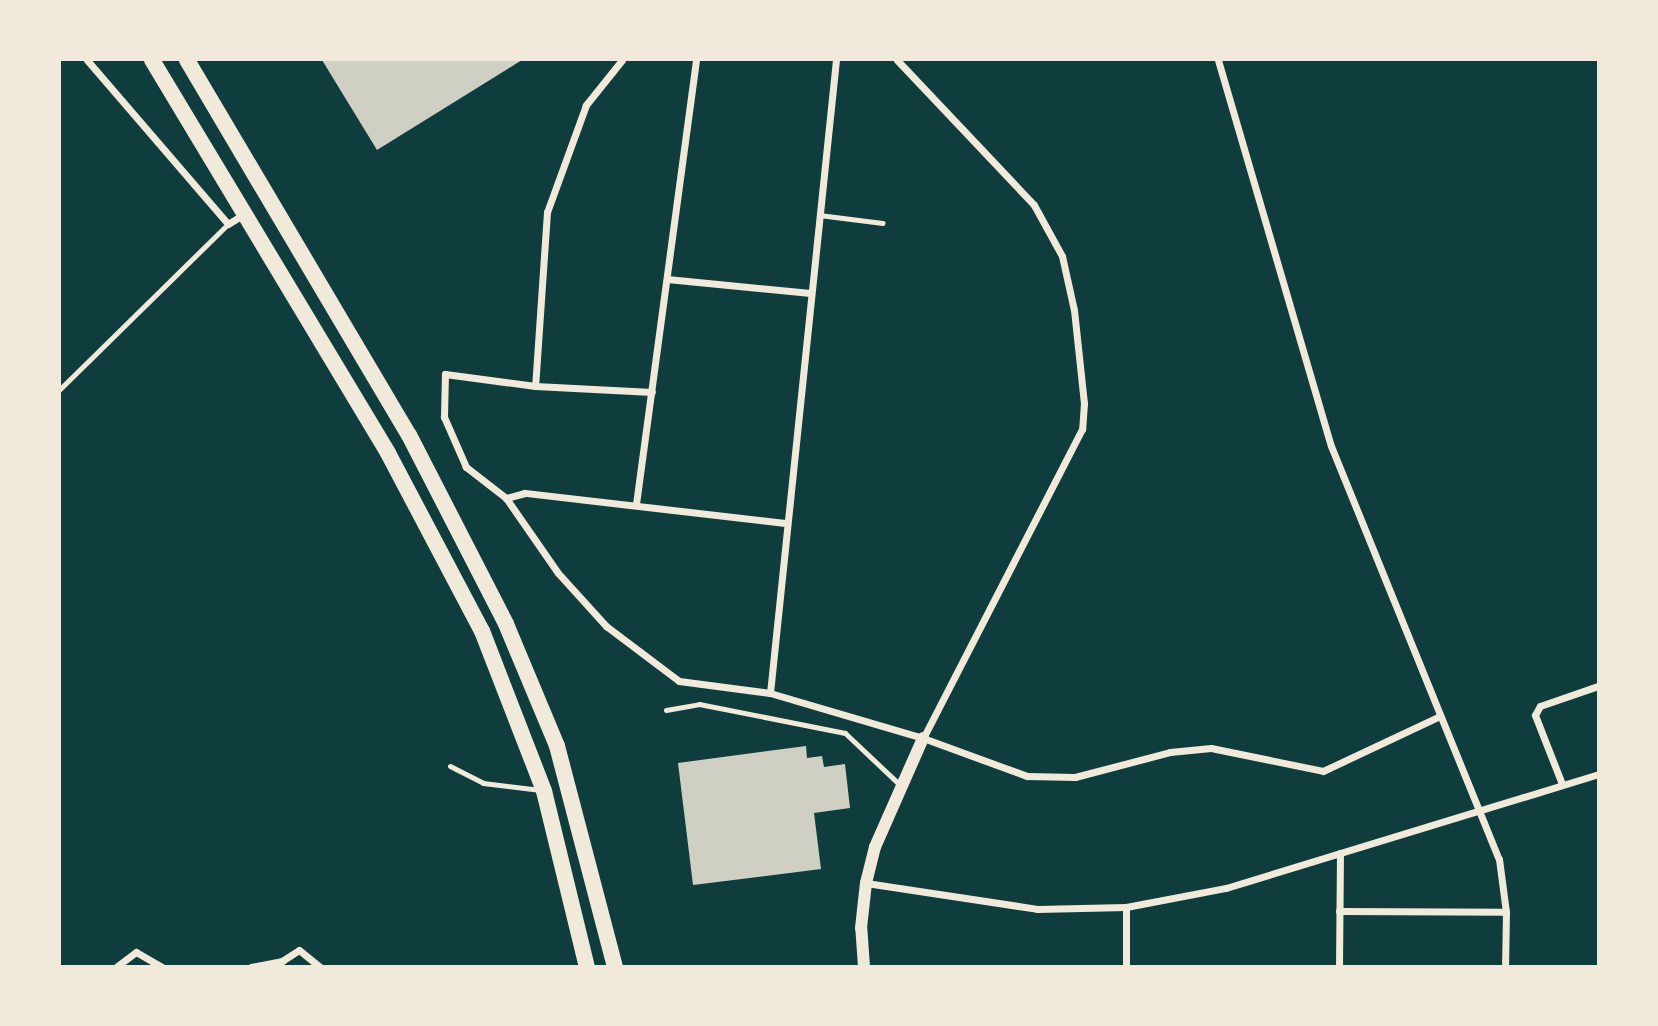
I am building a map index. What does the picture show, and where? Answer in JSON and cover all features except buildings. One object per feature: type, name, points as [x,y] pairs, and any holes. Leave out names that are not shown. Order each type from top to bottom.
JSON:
[{"type":"highway","points":[[152,60],[425,521],[481,631],[544,791],[587,967]]},
{"type":"highway","points":[[187,60],[415,446],[506,624],[557,747],[615,967]]},
{"type":"street","points":[[87,60],[228,224],[244,214]]},
{"type":"street","points":[[535,386],[547,212],[586,105],[622,60]]},
{"type":"street","points":[[635,504],[696,60]]},
{"type":"street","points":[[770,693],[785,523],[836,60]]},
{"type":"street","points":[[864,967],[861,928],[866,883],[875,847],[904,788],[923,738],[1082,429],[1084,403],[1074,310],[1062,256],[1026,196],[897,60]]},
{"type":"street","points":[[1218,60],[1331,446],[1499,859],[1506,912],[1505,967]]},
{"type":"street","points":[[667,279],[810,293]]},
{"type":"street","points":[[652,392],[535,386],[445,374],[444,417],[466,467],[506,498],[558,573],[606,626],[679,681],[770,693],[923,738],[1027,776],[1051,779],[1211,748],[1323,771],[1440,716]]},
{"type":"street","points":[[506,498],[525,493],[785,523]]},
{"type":"street","points":[[1562,784],[1535,715],[1540,706],[1598,686]]},
{"type":"street","points":[[866,883],[1037,909],[1126,907],[1226,888],[1598,774]]},
{"type":"street","points":[[1339,967],[1340,853]]},
{"type":"street","points":[[1126,907],[1126,967]]},
{"type":"street","points":[[1339,911],[1506,912]]},
{"type":"street","points":[[251,967],[282,961],[299,950],[320,967]]},
{"type":"street","points":[[116,967],[136,952],[162,967]]},
{"type":"lane","points":[[819,215],[883,223]]},
{"type":"lane","points":[[60,389],[228,224]]},
{"type":"lane","points":[[666,710],[699,704],[845,733],[904,788]]},
{"type":"lane","points":[[450,766],[483,783],[544,791]]}]
